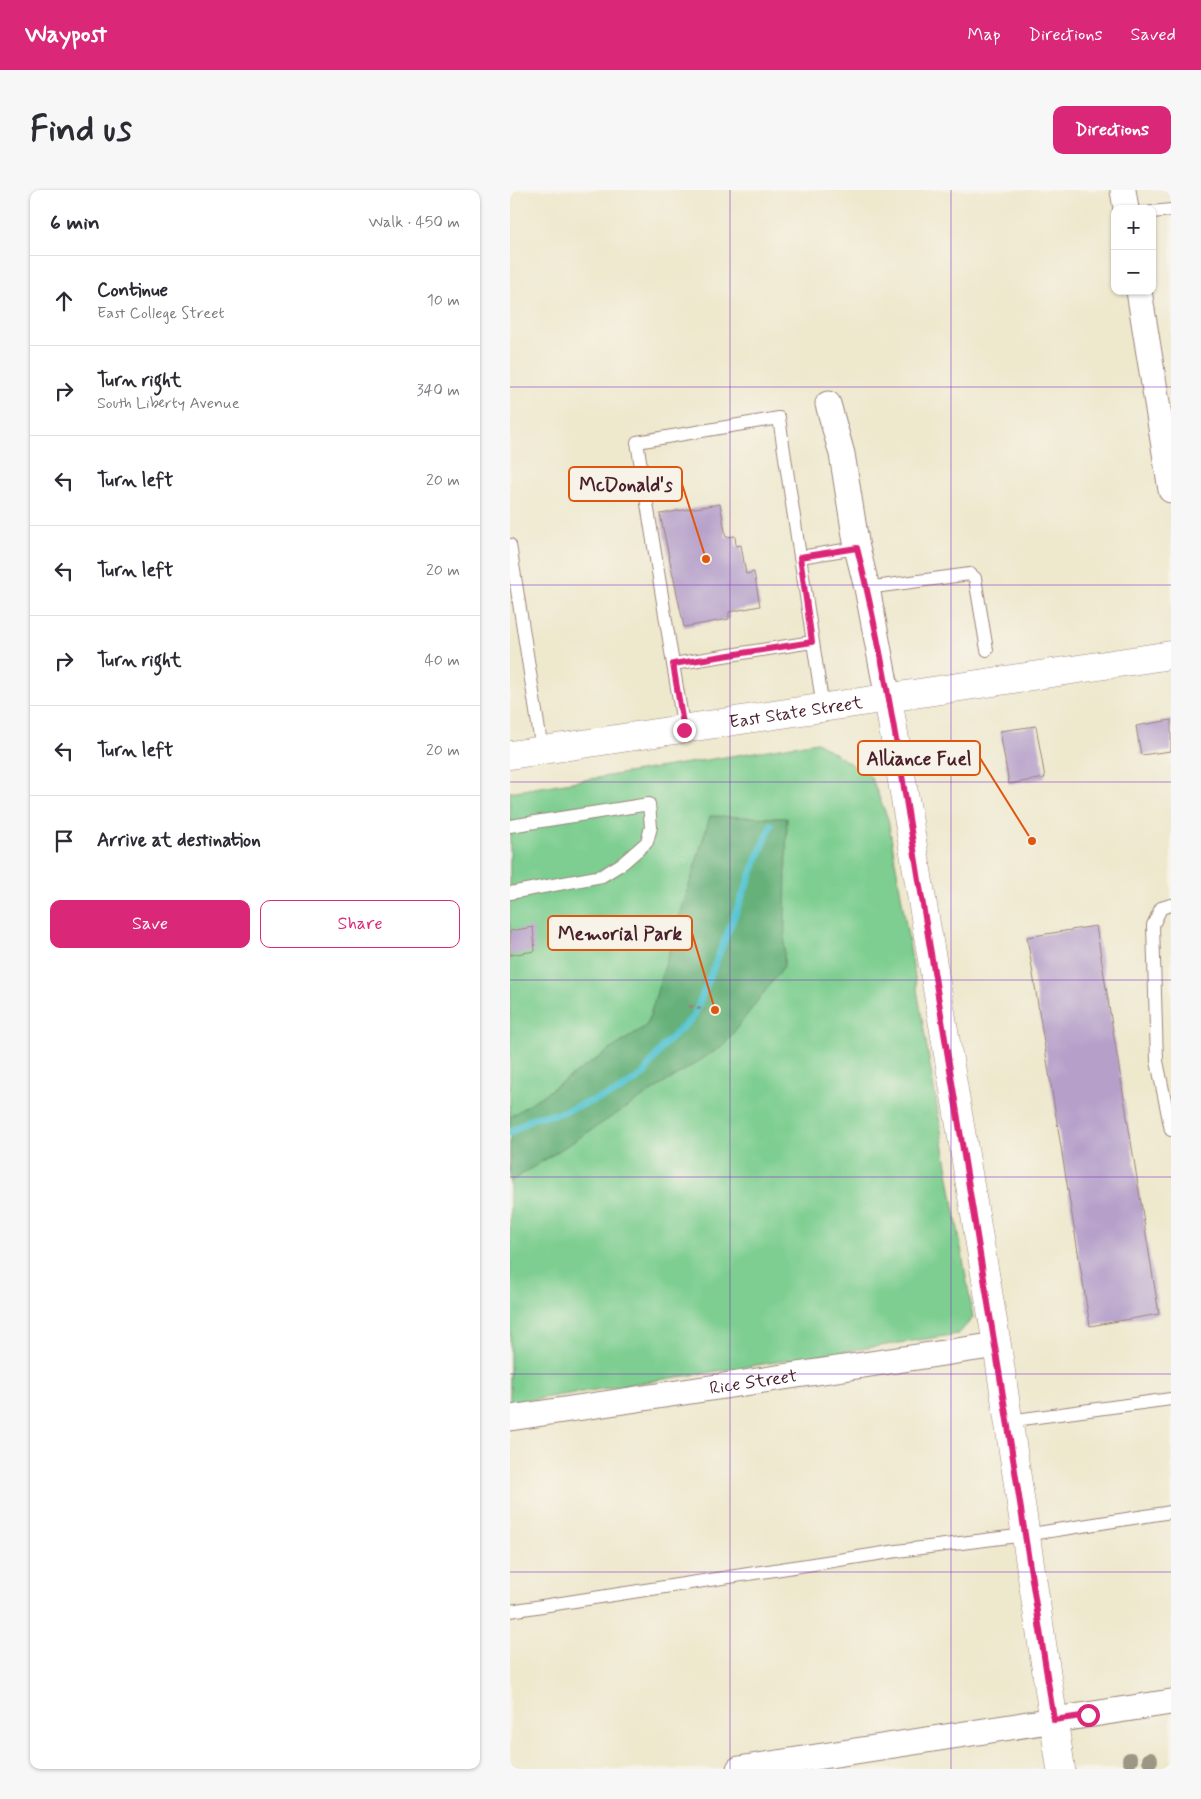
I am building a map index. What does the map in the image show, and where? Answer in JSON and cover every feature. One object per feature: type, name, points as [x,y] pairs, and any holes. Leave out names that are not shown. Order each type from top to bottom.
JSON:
[{"type":"main road","name":"East State Street","points":[[510,756],[1171,655]]},
{"type":"main road","points":[[888,698],[996,1345],[1061,1769]]},
{"type":"street","points":[[1123,190],[1125,205]]},
{"type":"street","points":[[1140,295],[1171,490]]},
{"type":"street","points":[[828,404],[842,454],[857,548],[867,588],[888,698]]},
{"type":"street","name":"Rice Street","points":[[510,1418],[996,1345]]},
{"type":"street","points":[[739,1769],[1171,1702]]},
{"type":"lane","points":[[1156,212],[1171,210]]},
{"type":"lane","points":[[684,730],[637,442],[779,418],[823,708]]},
{"type":"lane","points":[[510,545],[542,750]]},
{"type":"lane","points":[[800,557],[857,548]]},
{"type":"lane","points":[[867,588],[970,574],[975,578],[987,650]]},
{"type":"lane","points":[[673,664],[812,642]]},
{"type":"lane","points":[[510,826],[649,804],[651,827],[647,842],[623,863],[602,876],[510,893]]},
{"type":"lane","points":[[1171,905],[1161,908],[1154,925],[1154,932],[1157,1061],[1171,1130]]},
{"type":"lane","points":[[1008,1421],[1171,1399]]},
{"type":"lane","points":[[510,1611],[897,1551],[1026,1535],[1171,1512]]},
{"type":"path","points":[[689,1006],[705,1010]]},
{"type":"green space","points":[[817,742],[871,777],[888,819],[973,1318],[958,1334],[510,1403],[510,792]]},
{"type":"green space","points":[[710,816],[787,818],[784,966],[724,1045],[510,1182],[510,1117],[647,1025]]},
{"type":"building","points":[[720,504],[726,537],[735,536],[736,546],[741,545],[746,574],[754,572],[760,606],[729,612],[729,619],[684,627],[660,514]]},
{"type":"building","points":[[1171,720],[1171,751],[1141,755],[1136,726]]},
{"type":"building","points":[[1036,726],[1045,778],[1009,784],[1000,731]]},
{"type":"building","points":[[1096,926],[1159,1314],[1090,1326],[1027,937]]},
{"type":"building","points":[[533,927],[535,951],[510,955],[510,931]]},
{"type":"waterway","points":[[510,1133],[533,1118],[556,1114],[615,1093],[643,1075],[663,1046],[694,1016],[771,825]]},
{"type":"place","name":"McDonald's","points":[[706,559]]},
{"type":"place","name":"Alliance Fuel","points":[[1032,841]]},
{"type":"place","name":"Memorial Park","points":[[715,1010]]},
{"type":"route","points":[[684,730],[673,664],[812,642],[800,557],[857,548],[867,588],[888,698],[996,1345],[1054,1720],[1088,1715]]}]
